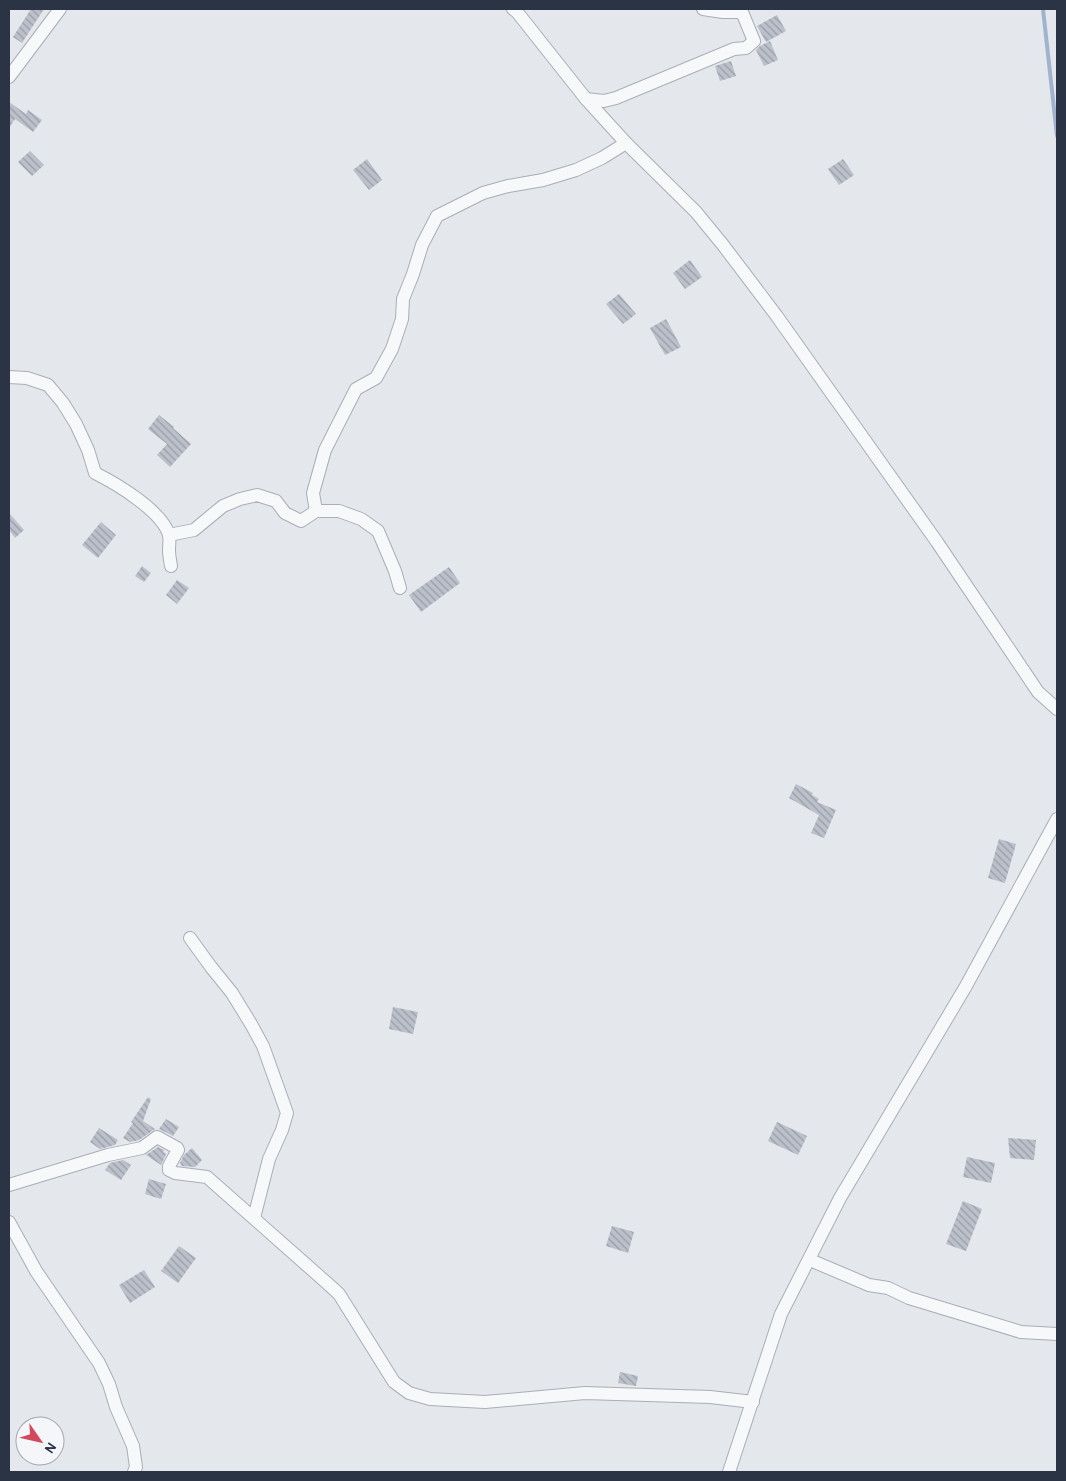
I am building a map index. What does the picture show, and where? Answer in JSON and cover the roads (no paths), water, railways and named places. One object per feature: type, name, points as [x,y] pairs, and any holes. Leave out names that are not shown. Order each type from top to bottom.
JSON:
[{"type":"street","points":[[9,77],[60,9]]},
{"type":"street","points":[[513,9],[543,43],[586,99],[626,143],[696,212],[723,245],[776,315],[937,542],[1038,692],[1057,709]]},
{"type":"street","points":[[586,99],[604,101],[616,98],[734,49],[746,48],[754,41],[742,12],[703,9]]},
{"type":"street","points":[[316,511],[313,493],[325,450],[356,389],[376,378],[392,349],[402,319],[403,298],[422,245],[438,216],[483,193],[542,180],[576,170],[602,158],[626,143]]},
{"type":"street","points":[[9,377],[27,378],[48,385],[63,403],[76,424],[96,473],[140,502],[161,520],[169,535],[171,566]]},
{"type":"street","points":[[169,535],[194,530],[223,506],[257,495],[276,501],[286,513],[301,521],[316,511],[339,510],[361,519],[378,531],[400,588]]},
{"type":"street","points":[[729,1472],[780,1314],[810,1260],[840,1198],[966,986],[1057,819]]},
{"type":"street","points":[[190,938],[210,967],[232,993],[251,1024],[263,1046],[287,1113],[282,1130],[268,1159],[254,1218]]},
{"type":"street","points":[[9,1185],[108,1155],[142,1148],[157,1137],[178,1150],[169,1166],[169,1170],[175,1173],[207,1177],[339,1294],[394,1382],[409,1393],[430,1399],[485,1402],[585,1393],[710,1397],[753,1402]]},
{"type":"street","points":[[9,1222],[36,1271],[99,1364],[134,1446],[137,1470]]},
{"type":"street","points":[[810,1260],[869,1285],[888,1288],[909,1298],[1021,1332],[1057,1334]]},
{"type":"waterway","points":[[1043,9],[1057,136]]}]
